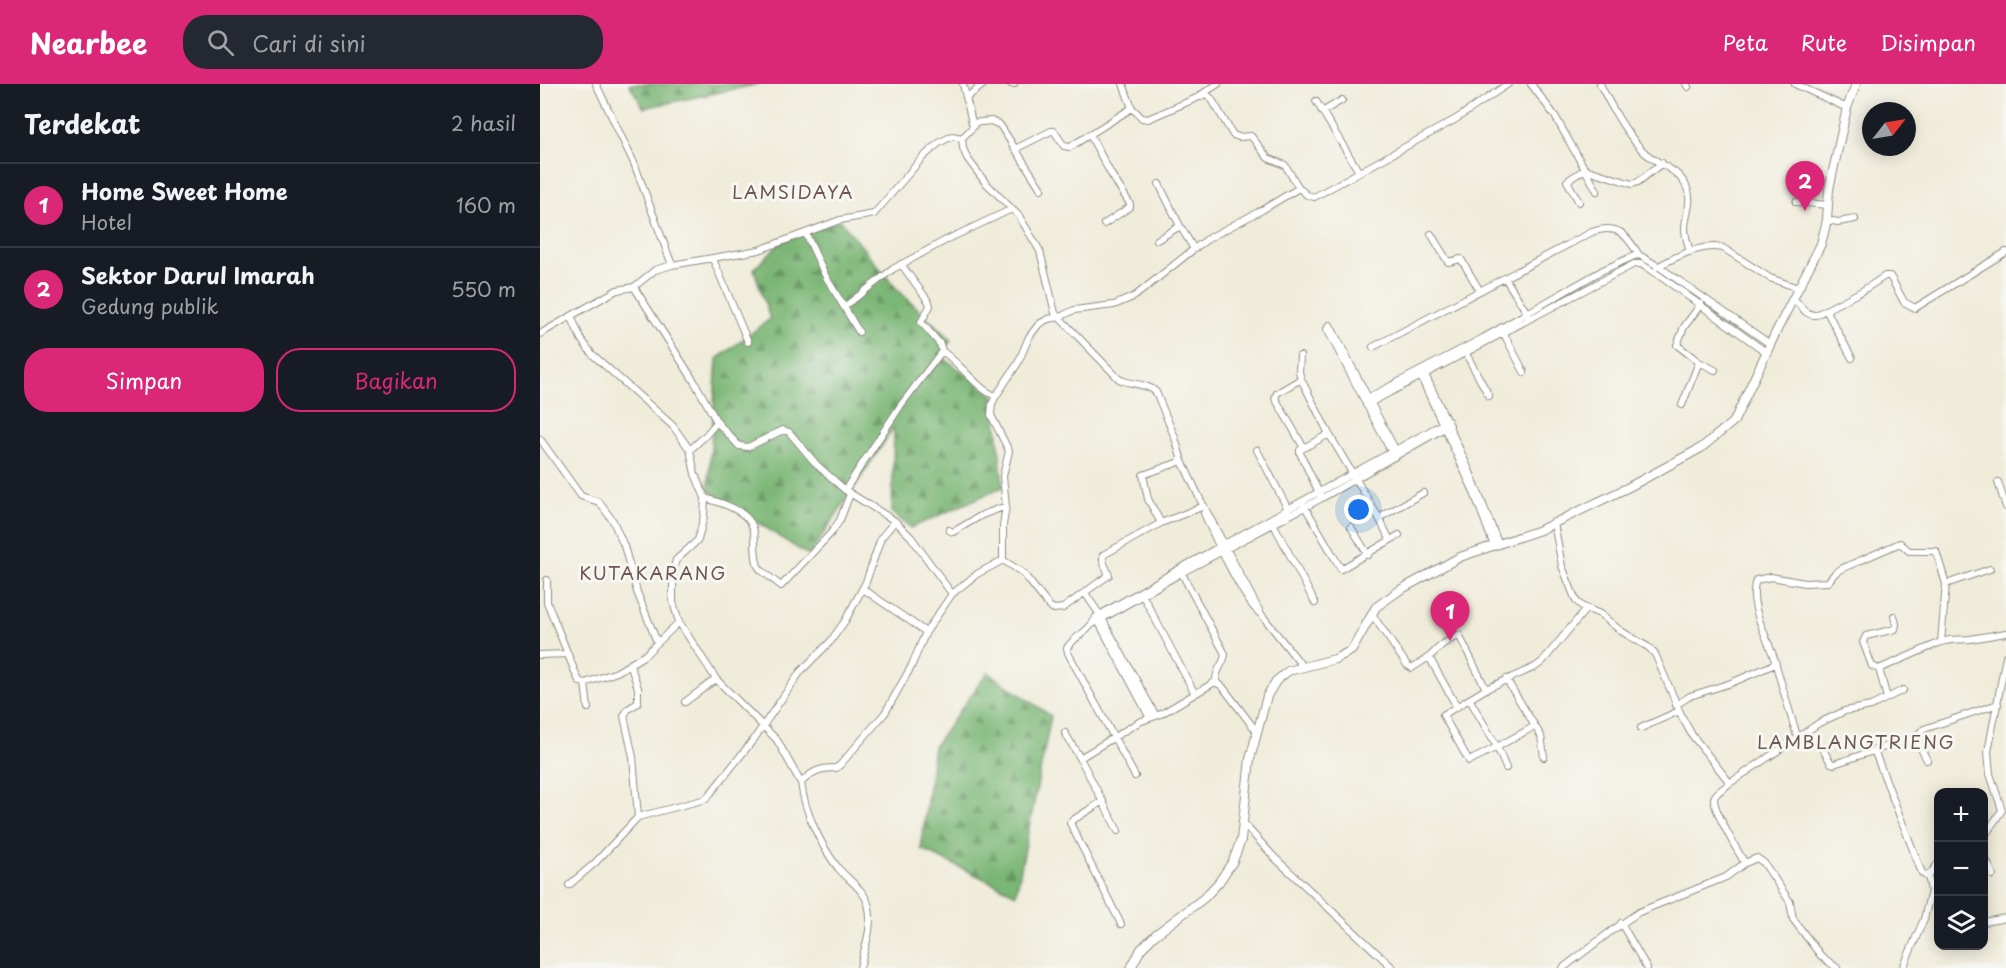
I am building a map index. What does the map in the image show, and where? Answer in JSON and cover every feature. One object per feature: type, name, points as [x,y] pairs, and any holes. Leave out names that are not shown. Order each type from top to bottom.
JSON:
[{"type":"main road","points":[[1131,968],[1141,949],[1155,935],[1204,898],[1219,882],[1233,861],[1244,824],[1250,759],[1267,696],[1276,681],[1288,670],[1335,659],[1352,650],[1376,607],[1430,573],[1460,557],[1554,524],[1701,448],[1734,421],[1821,244],[1827,220],[1829,189],[1847,108],[1856,84]]},
{"type":"street","points":[[596,84],[634,163],[672,265]]},
{"type":"street","points":[[963,84],[973,127]]},
{"type":"street","points":[[967,97],[984,84]]},
{"type":"street","points":[[1123,84],[1132,108],[1142,118],[1148,119],[1218,84]]},
{"type":"street","points":[[1202,94],[1211,98],[1233,135],[1251,136],[1268,158],[1285,165],[1299,188],[1307,195],[1314,197],[1320,196],[1456,119],[1508,84]]},
{"type":"street","points":[[1531,84],[1555,116],[1597,190]]},
{"type":"street","points":[[1600,84],[1618,120],[1642,151],[1662,162],[1682,180],[1687,189],[1690,198],[1685,229],[1690,252]]},
{"type":"street","points":[[1795,84],[1847,108]]},
{"type":"street","points":[[1322,112],[1342,100]]},
{"type":"street","points":[[1316,101],[1359,172]]},
{"type":"street","points":[[1015,149],[1051,130],[1067,147],[1132,108]]},
{"type":"street","points":[[1041,189],[996,122],[972,123],[973,127],[963,138],[963,148],[985,182],[1019,216],[1040,251],[1054,311],[1119,379],[1152,387],[1156,392],[1182,461],[1223,547],[1261,614],[1303,667]]},
{"type":"street","points":[[1090,135],[1130,204],[1130,207],[1104,224]]},
{"type":"street","points":[[540,334],[617,290],[634,287],[655,270],[759,250],[840,220],[870,216],[934,147],[952,136],[963,138]]},
{"type":"street","points":[[1585,169],[1632,184],[1638,182],[1662,162]]},
{"type":"street","points":[[1579,202],[1567,181],[1585,169]]},
{"type":"street","points":[[1159,184],[1194,249]]},
{"type":"street","points":[[1003,560],[1003,525],[1006,506],[1003,476],[1009,451],[991,415],[992,404],[1018,363],[1029,337],[1039,324],[1074,310],[1114,305],[1135,296],[1209,237],[1299,188]]},
{"type":"street","points":[[1796,202],[1828,205]]},
{"type":"street","points":[[844,307],[901,264],[1012,209]]},
{"type":"street","points":[[1827,220],[1838,222],[1855,219]]},
{"type":"street","points":[[1158,240],[1180,226]]},
{"type":"street","points":[[1373,347],[1578,238],[1610,228],[1622,232],[1639,255],[1658,266],[1768,348]]},
{"type":"street","points":[[806,234],[826,277],[859,332]]},
{"type":"street","points":[[1431,234],[1448,262],[1461,259],[1479,291]]},
{"type":"street","points":[[1652,271],[1690,252],[1717,246],[1724,248],[1770,278],[1798,288]]},
{"type":"street","points":[[1793,298],[1811,315],[1826,310],[1885,276],[1890,276],[1904,302],[1914,308],[2006,252]]},
{"type":"street","points":[[1421,372],[1503,332],[1603,270],[1639,255]]},
{"type":"street","points":[[713,259],[748,342]]},
{"type":"street","points":[[901,264],[929,302],[930,306],[921,322],[940,344],[942,351],[964,368],[981,387],[996,396]]},
{"type":"street","points":[[1368,401],[1529,315],[1634,264],[1641,264],[1768,348]]},
{"type":"street","points":[[1505,278],[1529,315]]},
{"type":"street","points":[[634,287],[694,381],[717,422],[739,446],[747,447],[783,429],[787,430],[817,465],[847,492],[895,521],[911,537],[952,594]]},
{"type":"street","points":[[1701,304],[1684,327],[1677,345],[1699,362],[1715,370]]},
{"type":"street","points":[[1826,310],[1852,358]]},
{"type":"street","points":[[572,316],[581,339],[592,354],[673,426],[690,450],[695,474],[705,498],[704,516],[698,540],[676,560],[673,570],[673,602],[680,622],[716,680],[777,740],[801,783],[808,811],[827,852],[840,870],[862,892],[867,902],[870,923],[860,968]]},
{"type":"street","points":[[1368,401],[1327,330],[1330,326],[1395,454]]},
{"type":"street","points":[[1503,332],[1524,372]]},
{"type":"street","points":[[705,498],[740,512],[750,520],[754,529],[758,566],[781,586],[831,533],[840,520],[847,492],[901,405],[942,351]]},
{"type":"street","points":[[1465,352],[1489,396]]},
{"type":"street","points":[[1300,356],[1299,372],[1302,379],[1329,434],[1390,540]]},
{"type":"street","points":[[1682,405],[1699,362]]},
{"type":"street","points":[[1421,372],[1475,489],[1496,545]]},
{"type":"street","points":[[1302,379],[1277,393],[1275,398],[1304,448]]},
{"type":"street","points":[[690,450],[717,422]]},
{"type":"street","points":[[1135,776],[1067,648],[1069,644],[1083,635],[1098,620],[1141,593],[1447,425]]},
{"type":"street","points":[[1320,495],[1300,453],[1304,448],[1329,434]]},
{"type":"street","points":[[540,439],[581,496],[599,502],[613,521],[657,642]]},
{"type":"street","points":[[1257,450],[1289,512]]},
{"type":"street","points":[[1161,523],[1148,499],[1143,475],[1182,461]]},
{"type":"street","points":[[1998,482],[2006,507]]},
{"type":"street","points":[[1379,518],[1423,493]]},
{"type":"street","points":[[1304,504],[1341,569],[1399,535]]},
{"type":"street","points":[[949,530],[953,532],[982,515],[1006,506]]},
{"type":"street","points":[[1003,560],[1023,573],[1044,601],[1054,609],[1063,608],[1109,575],[1103,555],[1161,523],[1204,506]]},
{"type":"street","points":[[569,885],[595,863],[638,818],[706,799],[801,671],[830,642],[846,621],[863,589],[881,538],[895,521]]},
{"type":"street","points":[[1272,521],[1315,603]]},
{"type":"street","points":[[1554,524],[1562,566],[1576,601],[1586,609],[1600,614],[1621,631],[1648,647],[1659,663],[1692,735],[1730,783]]},
{"type":"street","points":[[1351,527],[1368,555]]},
{"type":"street","points":[[1798,739],[1775,664],[1758,619],[1754,593],[1756,580],[1771,577],[1805,583],[1828,582],[1834,573],[1841,569],[1900,543],[1909,550],[1936,551],[1946,584],[1941,642]]},
{"type":"street","points":[[801,783],[819,769],[838,767],[885,713],[907,676],[926,632],[952,594],[977,574],[1003,560]]},
{"type":"street","points":[[1946,584],[1990,569]]},
{"type":"street","points":[[1180,571],[1224,654],[1215,674],[1215,682]]},
{"type":"street","points":[[547,580],[547,602],[580,682],[585,683],[617,672],[645,655],[680,622]]},
{"type":"street","points":[[863,589],[926,632]]},
{"type":"street","points":[[1085,592],[1098,620],[1153,717]]},
{"type":"street","points":[[1141,593],[1194,692]]},
{"type":"street","points":[[1535,726],[1469,761],[1443,715],[1486,689],[1542,662],[1586,609]]},
{"type":"street","points":[[1371,614],[1407,665],[1412,668],[1443,644],[1459,635],[1486,689]]},
{"type":"street","points":[[1887,698],[1878,669],[1872,666],[1863,642],[1866,636],[1895,629],[1894,616]]},
{"type":"street","points":[[1878,669],[1941,642],[2006,633]]},
{"type":"street","points":[[540,655],[568,654]]},
{"type":"street","points":[[1988,830],[2002,810],[1990,774],[1988,758],[2006,656]]},
{"type":"street","points":[[1429,657],[1457,706]]},
{"type":"street","points":[[630,664],[639,697],[638,703],[628,709],[624,716],[633,757],[638,818]]},
{"type":"street","points":[[1641,728],[1678,708],[1690,696],[1731,683],[1775,664]]},
{"type":"street","points":[[1506,679],[1535,726],[1545,757]]},
{"type":"street","points":[[685,702],[716,680]]},
{"type":"street","points":[[1080,758],[1114,736],[1215,682]]},
{"type":"street","points":[[1215,682],[1222,686],[1257,732]]},
{"type":"street","points":[[585,683],[588,708]]},
{"type":"street","points":[[1745,863],[1725,827],[1714,800],[1715,795],[1819,723],[1845,711],[1871,706],[1903,690]]},
{"type":"street","points":[[1470,700],[1497,747],[1506,768]]},
{"type":"street","points":[[1822,748],[1834,764],[1915,737],[1924,729],[1998,704]]},
{"type":"street","points":[[1065,733],[1118,831]]},
{"type":"street","points":[[1915,737],[1927,760]]},
{"type":"street","points":[[1874,750],[1922,873],[1928,876]]},
{"type":"street","points":[[1103,801],[1070,824],[1121,924]]},
{"type":"street","points":[[1244,824],[1275,858],[1393,968]]},
{"type":"street","points":[[1563,968],[1621,923],[1646,908],[1726,877],[1745,863],[1757,858],[1764,863],[1790,902],[1793,919],[1821,956],[1837,968]]},
{"type":"street","points":[[1988,865],[1993,875]]},
{"type":"street","points":[[1928,876],[1934,869]]},
{"type":"street","points":[[1903,968],[1924,919],[1931,891],[1928,876]]},
{"type":"street","points":[[1988,921],[2006,918]]},
{"type":"street","points":[[1621,923],[1647,968]]},
{"type":"green space","points":[[629,84],[759,84],[644,108]]},
{"type":"green space","points":[[840,220],[895,287],[951,340],[928,376],[944,358],[994,396],[1003,487],[911,528],[892,513],[894,427],[809,556],[708,490],[717,359],[770,319],[754,269],[781,242]]},
{"type":"green space","points":[[988,672],[1051,716],[1016,894],[921,849],[934,746]]},
{"type":"place","name":"Sektor Darul Imarah","points":[[1805,211]]},
{"type":"place","name":"Home Sweet Home","points":[[1450,641]]},
{"type":"district","name":"LAMSIDAYA","points":[[793,193]]},
{"type":"district","name":"KUTAKARANG","points":[[653,574]]},
{"type":"district","name":"LAMBLANGTRIENG","points":[[1856,743]]}]
